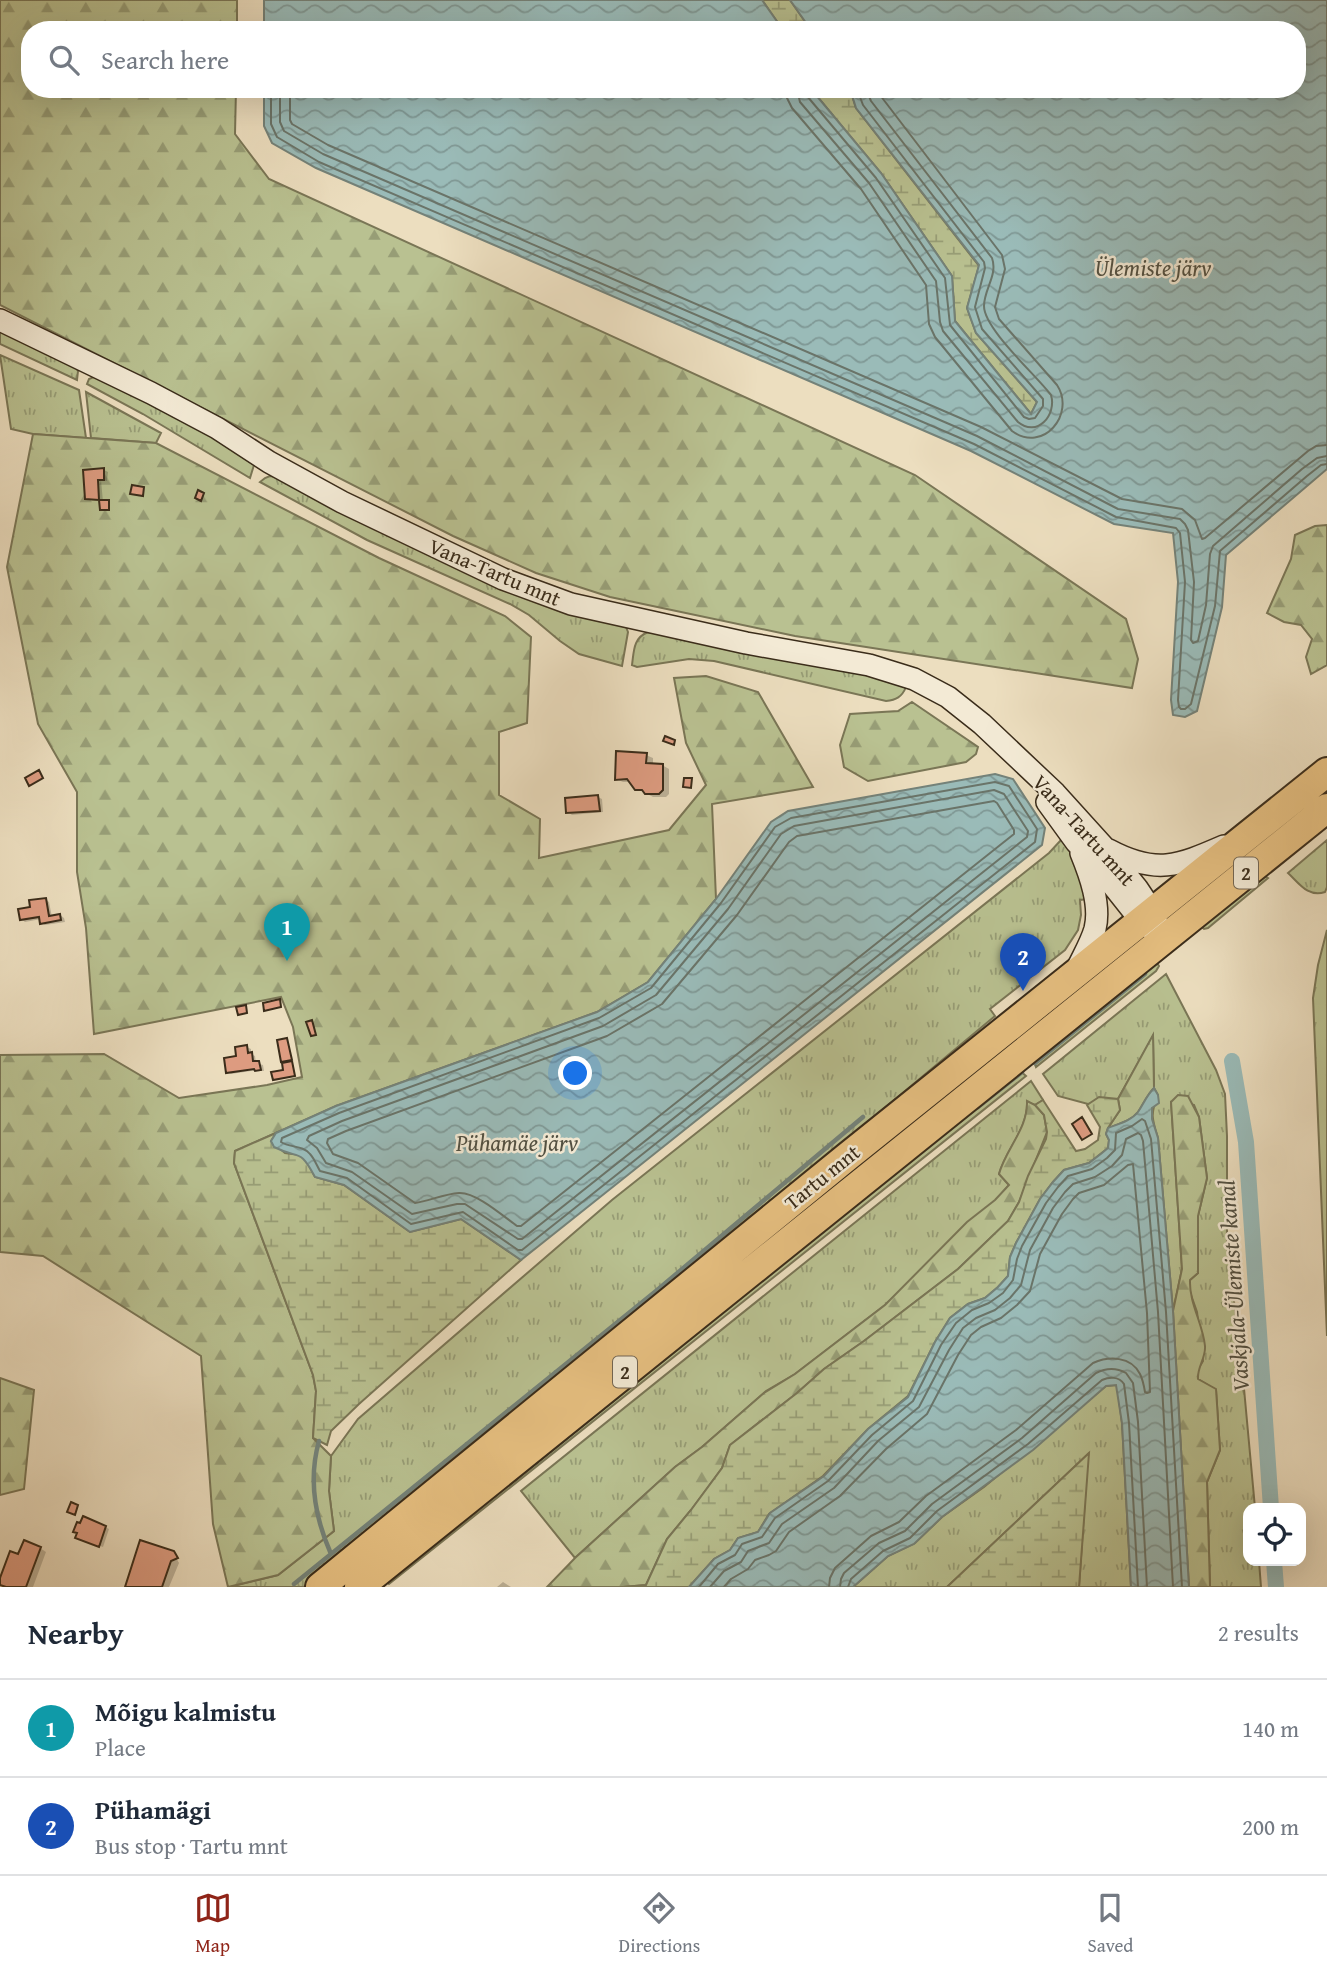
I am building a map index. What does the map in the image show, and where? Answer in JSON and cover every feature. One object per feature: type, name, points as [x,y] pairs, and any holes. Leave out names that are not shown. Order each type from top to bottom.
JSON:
[{"type":"highway","name":"Tartu mnt","points":[[320,1587],[847,1157],[1327,772]]},
{"type":"highway","name":"Tartu mnt","points":[[359,1587],[1327,808]]},
{"type":"street","name":"Vana-Tartu mnt","points":[[0,320],[217,428],[270,462],[342,502],[503,579],[571,604],[747,643],[870,665],[914,680],[948,697],[965,709],[1055,793],[1137,888],[1147,916]]},
{"type":"street","name":"Vana-Tartu mnt","points":[[1011,752],[1076,842],[1147,916]]},
{"type":"street","points":[[1103,846],[1132,861],[1165,866],[1188,862],[1246,838]]},
{"type":"street","points":[[1076,842],[1086,864],[1096,908],[1095,927],[1076,973]]},
{"type":"street","points":[[1147,916],[1163,938]]},
{"type":"green space","points":[[0,0],[237,0],[237,21],[21,21],[21,98],[236,98],[235,134],[269,179],[915,475],[1126,619],[1138,659],[1132,688],[795,636],[610,597],[536,573],[453,536],[0,305]]},
{"type":"green space","points":[[762,0],[790,0],[805,21],[777,21]]},
{"type":"green space","points":[[818,98],[853,98],[856,108],[979,266],[967,308],[976,333],[1037,402],[1031,414],[955,321],[952,276],[881,173]]},
{"type":"green space","points":[[0,329],[75,365],[78,371],[77,380],[0,344]]},
{"type":"green space","points":[[0,355],[79,390],[86,438],[33,434],[11,429]]},
{"type":"green space","points":[[96,376],[208,434],[254,465],[250,478],[87,384],[89,379]]},
{"type":"green space","points":[[86,392],[161,433],[156,443],[91,438]]},
{"type":"green space","points":[[33,434],[156,443],[379,558],[505,616],[531,637],[527,723],[499,732],[499,795],[540,819],[539,858],[669,830],[706,785],[686,743],[674,678],[706,676],[758,692],[813,787],[712,804],[716,899],[648,982],[597,1012],[336,1106],[235,1151],[234,1163],[313,1375],[316,1391],[313,1438],[331,1456],[329,1491],[334,1531],[278,1575],[228,1587],[213,1524],[201,1356],[43,1256],[0,1252],[0,1055],[104,1054],[179,1098],[302,1077],[293,1027],[281,997],[94,1034],[86,928],[77,872],[77,792],[38,724],[7,567]]},
{"type":"green space","points":[[270,476],[278,477],[578,614],[626,627],[628,632],[622,666],[579,654],[529,615],[510,604],[367,540],[260,482]]},
{"type":"green space","points":[[1327,525],[1327,665],[1311,674],[1306,657],[1312,639],[1301,625],[1284,622],[1267,613],[1291,559],[1295,535],[1315,526]]},
{"type":"green space","points":[[648,632],[863,673],[906,687],[898,697],[886,701],[714,661],[689,659],[637,667],[632,665],[635,646],[639,638]]},
{"type":"green space","points":[[912,702],[978,747],[976,754],[966,762],[868,781],[844,767],[840,745],[850,714],[898,711]]},
{"type":"green space","points":[[1062,839],[1074,858],[1088,899],[1080,900],[1078,930],[1065,950],[990,1009],[995,1016],[622,1327],[304,1587],[229,1587],[278,1575],[334,1531],[329,1491],[331,1456],[358,1419],[612,1200],[1049,853]]},
{"type":"green space","points":[[1327,840],[1327,887],[1325,892],[1314,893],[1304,888],[1288,873]]},
{"type":"green space","points":[[1265,876],[1268,878],[1208,928],[1204,929],[1199,924]]},
{"type":"green space","points":[[1327,930],[1327,1336],[1313,998]]},
{"type":"green space","points":[[1157,963],[1159,966],[1156,971],[1036,1067],[1033,1059],[1152,964]]},
{"type":"green space","points":[[1166,974],[1216,1070],[1225,1094],[1227,1247],[1241,1356],[1255,1503],[1243,1503],[1243,1566],[1259,1566],[1261,1587],[1210,1587],[1207,1482],[1220,1450],[1216,1390],[1198,1379],[1197,1371],[1203,1361],[1197,1312],[1190,1292],[1190,1280],[1198,1273],[1198,1216],[1207,1178],[1199,1117],[1194,1105],[1171,1102],[1182,1269],[1173,1311],[1158,1138],[1153,1116],[1158,1095],[1154,1088],[1153,1036],[1118,1099],[1088,1104],[1058,1096],[1043,1074]]},
{"type":"green space","points":[[1153,1035],[1154,1088],[1135,1115],[1108,1128],[1120,1110],[1118,1099]]},
{"type":"green space","points":[[1018,1069],[1026,1076],[389,1584],[386,1581]]},
{"type":"green space","points":[[1031,1081],[1043,1100],[1035,1105],[1027,1102],[1024,1121],[999,1174],[1009,1185],[996,1200],[885,1305],[795,1374],[766,1391],[675,1467],[575,1558],[521,1491]]},
{"type":"green space","points":[[1178,1095],[1188,1096],[1199,1117],[1207,1178],[1198,1216],[1198,1273],[1190,1280],[1190,1289],[1205,1346],[1198,1379],[1216,1389],[1220,1450],[1207,1482],[1210,1587],[1189,1587],[1173,1311],[1182,1269],[1171,1102]]},
{"type":"green space","points":[[1099,1097],[1118,1099],[1120,1110],[1106,1134],[1109,1140],[1108,1148],[1089,1163],[1064,1170],[1053,1182],[1040,1199],[1016,1243],[1010,1257],[1008,1276],[985,1298],[968,1304],[950,1318],[908,1396],[868,1429],[823,1476],[769,1514],[758,1532],[738,1538],[730,1550],[714,1559],[689,1587],[623,1587],[646,1585],[667,1539],[722,1468],[730,1445],[824,1369],[958,1269],[1008,1221],[1046,1139],[1044,1115],[1035,1105],[1043,1100],[1076,1151],[1085,1149],[1098,1140],[1100,1127],[1087,1105]]},
{"type":"green space","points":[[1027,1101],[1044,1115],[1047,1132],[1019,1202],[1008,1221],[958,1269],[824,1369],[730,1445],[722,1468],[667,1539],[646,1585],[547,1587],[675,1467],[764,1393],[795,1374],[885,1305],[967,1222],[995,1200],[1009,1185],[999,1174],[1024,1121]]},
{"type":"green space","points":[[276,1133],[271,1141],[285,1153],[305,1158],[315,1177],[344,1185],[410,1232],[461,1219],[521,1260],[359,1404],[331,1431],[327,1445],[313,1438],[316,1391],[313,1375],[234,1163],[235,1151]]},
{"type":"green space","points":[[0,1378],[34,1390],[24,1489],[0,1495]]},
{"type":"green space","points":[[1117,1385],[1122,1423],[1131,1587],[1079,1587],[1088,1454],[947,1587],[853,1587],[888,1556],[915,1543],[942,1517],[984,1487],[1106,1386]]},
{"type":"green space","points":[[1089,1453],[1079,1587],[947,1587]]},
{"type":"water","points":[[264,0],[762,0],[777,21],[264,21]]},
{"type":"water","name":"Ülemiste järv","points":[[790,0],[1327,0],[1327,469],[1226,555],[1222,607],[1197,711],[1185,717],[1173,715],[1171,700],[1178,582],[1173,533],[1114,524],[971,451],[316,168],[272,143],[264,126],[264,98],[818,98],[881,173],[952,276],[955,321],[1031,414],[1037,402],[976,333],[967,308],[979,265],[856,108],[853,98],[1306,98],[1306,21],[805,21]]},
{"type":"water","name":"Pühamäe järv","points":[[995,774],[1013,779],[1045,828],[1042,845],[521,1260],[461,1219],[410,1232],[344,1185],[315,1177],[302,1158],[274,1147],[271,1141],[276,1133],[336,1106],[597,1012],[648,982],[716,899],[771,822],[788,811]]},
{"type":"water","points":[[1154,1088],[1159,1103],[1152,1108],[1152,1119],[1158,1138],[1173,1311],[1189,1587],[1131,1587],[1122,1423],[1116,1385],[1106,1386],[1033,1450],[942,1517],[914,1544],[888,1556],[853,1587],[689,1587],[714,1559],[730,1550],[738,1538],[758,1532],[770,1513],[824,1476],[868,1429],[908,1397],[950,1318],[968,1304],[985,1298],[1008,1276],[1010,1257],[1016,1243],[1040,1199],[1053,1182],[1064,1170],[1089,1163],[1108,1148],[1108,1128],[1135,1115]]},
{"type":"building","points":[[104,468],[104,480],[98,480],[99,500],[85,499],[83,470]]},
{"type":"building","points":[[132,485],[144,487],[143,496],[130,494]]},
{"type":"building","points":[[198,490],[204,493],[201,501],[195,498]]},
{"type":"building","points":[[99,500],[109,500],[109,510],[100,510]]},
{"type":"building","points":[[665,736],[675,740],[674,745],[663,741]]},
{"type":"building","points":[[616,751],[647,753],[646,763],[663,764],[663,790],[659,794],[645,794],[642,790],[635,790],[627,779],[615,780]]},
{"type":"building","points":[[39,770],[43,778],[29,786],[25,778]]},
{"type":"building","points":[[684,778],[692,778],[691,788],[683,787]]},
{"type":"building","points":[[598,795],[600,811],[566,813],[565,798]]},
{"type":"building","points":[[46,898],[49,916],[60,914],[61,920],[40,924],[39,917],[20,920],[18,909],[30,907],[29,900]]},
{"type":"building","points":[[280,999],[281,1007],[264,1011],[263,1003]]},
{"type":"building","points":[[246,1005],[247,1013],[238,1015],[236,1007]]},
{"type":"building","points":[[312,1020],[316,1035],[311,1036],[306,1022]]},
{"type":"building","points":[[287,1038],[292,1060],[281,1062],[277,1040]]},
{"type":"building","points":[[247,1045],[248,1053],[252,1052],[253,1061],[259,1061],[261,1070],[226,1073],[224,1058],[236,1056],[235,1047]]},
{"type":"building","points":[[292,1061],[295,1076],[273,1080],[271,1072],[283,1070],[282,1063]]},
{"type":"building","points":[[1082,1117],[1092,1134],[1082,1140],[1072,1124]]},
{"type":"building","points":[[71,1502],[78,1505],[75,1515],[67,1512]]},
{"type":"building","points":[[83,1516],[106,1526],[99,1547],[75,1538],[77,1533],[73,1532]]},
{"type":"building","points":[[24,1540],[41,1547],[26,1587],[0,1585],[10,1551],[18,1554]]},
{"type":"building","points":[[140,1540],[174,1551],[178,1558],[171,1561],[162,1587],[125,1587]]},
{"type":"waterway","points":[[1035,1063],[1145,974]]},
{"type":"waterway","name":"Vaskjala-Ülemiste kanal","points":[[1232,1061],[1246,1142],[1271,1503]]},
{"type":"waterway","points":[[978,1107],[1022,1072]]},
{"type":"waterway","points":[[294,1584],[656,1291],[863,1117]]},
{"type":"waterway","points":[[319,1441],[314,1470],[315,1499],[331,1554]]},
{"type":"waterway","name":"Vaskjala-Ülemiste kanal","points":[[1274,1566],[1276,1587]]},
{"type":"place","name":"Mõigu kalmistu","points":[[287,961]]},
{"type":"place","name":"Pühamägi","points":[[1023,991]]}]
